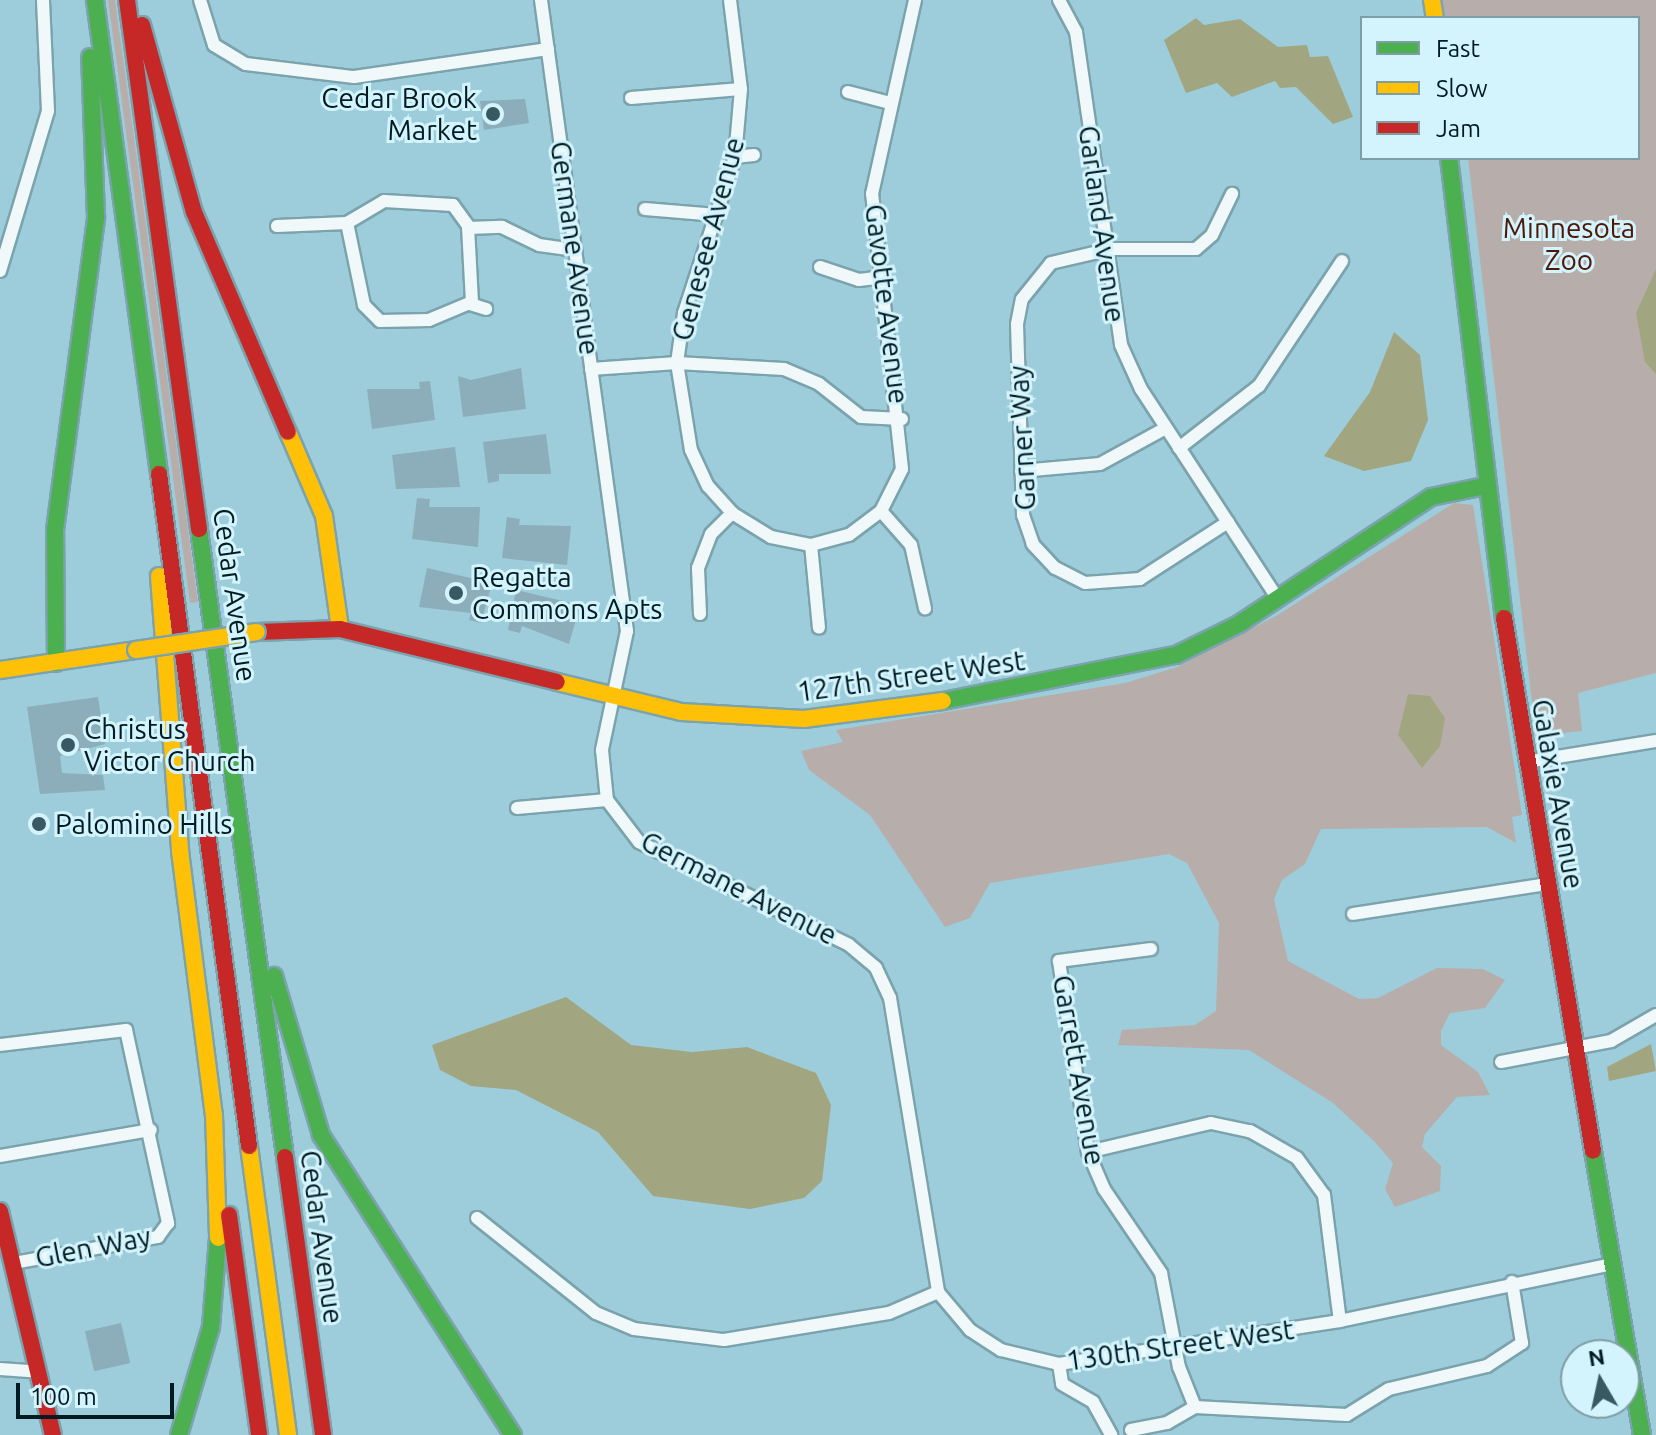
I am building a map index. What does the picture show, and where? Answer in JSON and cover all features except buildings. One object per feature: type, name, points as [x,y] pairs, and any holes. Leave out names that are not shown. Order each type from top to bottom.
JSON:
[{"type":"main road","points":[[56,663],[55,530],[96,217],[88,0]]},
{"type":"main road","name":"Cedar Avenue","points":[[95,0],[288,1435]]},
{"type":"main road","name":"Cedar Avenue","points":[[127,0],[323,1435]]},
{"type":"main road","points":[[135,0],[194,212],[324,516],[340,629]]},
{"type":"main road","name":"Galaxie Avenue","points":[[1449,160],[1484,486],[1526,762],[1642,1435]]},
{"type":"main road","points":[[157,464],[172,759],[214,1115],[259,1435]]},
{"type":"main road","name":"127th Street West","points":[[0,670],[257,632],[340,629],[615,699],[742,719],[876,712],[1142,665],[1213,638],[1278,599],[1431,497],[1484,486]]},
{"type":"main road","points":[[240,824],[289,1045],[321,1135],[513,1435]]},
{"type":"main road","points":[[179,1435],[211,1327],[218,1241],[214,1115]]},
{"type":"main road","points":[[0,1211],[53,1435]]},
{"type":"street","points":[[0,271],[48,111],[43,0]]},
{"type":"street","points":[[200,0],[214,45],[246,64],[354,77],[548,49]]},
{"type":"street","name":"Germane Avenue","points":[[541,0],[627,631],[602,750],[607,800],[639,842],[849,945],[876,968],[890,998],[938,1292]]},
{"type":"street","name":"Genesee Avenue","points":[[730,0],[741,89],[735,157],[684,313],[677,363],[691,450],[732,513]]},
{"type":"street","name":"Gavotte Avenue","points":[[881,511],[902,469],[902,419],[872,194],[915,0]]},
{"type":"street","name":"Garland Avenue","points":[[1059,0],[1076,32],[1102,250],[1121,345],[1166,428],[1278,599]]},
{"type":"street","points":[[631,98],[741,89]]},
{"type":"street","points":[[848,92],[890,103]]},
{"type":"street","points":[[735,157],[754,155]]},
{"type":"street","name":"Garner Way","points":[[1228,522],[1140,579],[1085,583],[1055,568],[1033,544],[1021,471],[1022,299],[1051,263],[1102,250],[1196,249],[1212,235],[1232,194]]},
{"type":"street","points":[[277,226],[347,223],[384,201],[433,200],[453,205],[468,228],[470,304]]},
{"type":"street","points":[[645,209],[717,215]]},
{"type":"street","points":[[347,223],[364,305],[380,321],[429,320],[470,304],[486,309]]},
{"type":"street","points":[[468,228],[502,227],[539,245],[576,250]]},
{"type":"street","points":[[1179,448],[1259,386],[1342,261]]},
{"type":"street","points":[[820,267],[859,280],[882,277]]},
{"type":"street","points":[[591,369],[677,363],[784,369],[819,384],[861,417],[902,419]]},
{"type":"street","points":[[1021,471],[1100,464],[1166,428]]},
{"type":"street","points":[[700,614],[698,568],[711,534],[732,513],[771,537],[811,545],[849,535],[881,511],[911,545],[925,608]]},
{"type":"street","points":[[811,545],[819,628]]},
{"type":"street","points":[[1526,762],[1656,741]]},
{"type":"street","points":[[517,808],[607,800]]},
{"type":"street","points":[[1353,914],[1547,884]]},
{"type":"street","name":"Garrett Avenue","points":[[1151,949],[1059,961],[1088,1152],[1104,1189],[1161,1273],[1175,1348],[1195,1407]]},
{"type":"street","points":[[1501,1062],[1611,1041],[1656,1015]]},
{"type":"street","name":"Glen Way","points":[[0,1045],[116,1027],[129,1033],[151,1130],[166,1233],[13,1263]]},
{"type":"street","points":[[1088,1152],[1211,1123],[1250,1131],[1297,1158],[1324,1195],[1340,1321]]},
{"type":"street","points":[[0,1156],[151,1130]]},
{"type":"street","points":[[477,1218],[596,1313],[678,1338],[724,1340],[889,1313],[938,1292]]},
{"type":"street","name":"130th Street West","points":[[938,1292],[970,1330],[1001,1350],[1059,1364],[1340,1321],[1512,1282],[1613,1264]]},
{"type":"street","points":[[1131,1430],[1167,1423],[1195,1407],[1347,1415],[1389,1389],[1487,1366],[1522,1343],[1512,1282]]},
{"type":"street","points":[[1059,1364],[1062,1384],[1093,1402],[1111,1435]]},
{"type":"street","points":[[0,1369],[39,1372]]},
{"type":"green space","points":[[108,0],[115,0],[198,602],[190,603]]},
{"type":"green space","name":"Minnesota Zoo","points":[[1441,0],[1656,0],[1656,673],[1578,693],[1582,731],[1536,736],[1468,160],[1640,160],[1640,16],[1444,16]]},
{"type":"green space","points":[[1454,503],[1473,505],[1522,815],[1512,817],[1516,843],[1487,827],[1321,829],[1305,864],[1282,880],[1274,899],[1288,961],[1359,999],[1378,998],[1437,968],[1483,969],[1505,980],[1485,1008],[1450,1013],[1441,1031],[1441,1045],[1478,1072],[1490,1095],[1457,1097],[1425,1134],[1422,1147],[1441,1166],[1440,1191],[1395,1207],[1385,1189],[1393,1163],[1375,1142],[1333,1103],[1249,1050],[1118,1045],[1122,1030],[1195,1025],[1216,1011],[1219,923],[1187,863],[1169,854],[990,883],[970,918],[945,927],[870,815],[809,770],[801,751],[843,742],[836,730],[1125,683],[1177,667],[1276,616]]},
{"type":"shaded area","points":[[1196,18],[1204,25],[1240,19],[1278,47],[1307,45],[1310,57],[1328,56],[1353,117],[1333,124],[1296,87],[1280,88],[1275,81],[1232,97],[1217,83],[1186,93],[1164,40]]},
{"type":"shaded area","points":[[1656,269],[1656,374],[1645,362],[1636,313]]},
{"type":"shaded area","points":[[1394,332],[1420,355],[1428,420],[1411,461],[1364,471],[1324,456],[1370,392]]},
{"type":"shaded area","points":[[1408,694],[1430,696],[1445,718],[1440,746],[1422,768],[1398,735]]},
{"type":"shaded area","points":[[566,997],[631,1045],[692,1052],[747,1047],[816,1073],[831,1105],[822,1181],[804,1198],[750,1209],[653,1196],[598,1132],[516,1090],[471,1086],[440,1070],[432,1045]]},
{"type":"shaded area","points":[[1651,1044],[1656,1071],[1609,1081],[1607,1067]]},
{"type":"traffic: fast","points":[[95,0],[159,474]]},
{"type":"traffic: fast","points":[[56,663],[55,530],[96,217],[90,57]]},
{"type":"traffic: fast","points":[[1449,160],[1504,618]]},
{"type":"traffic: fast","points":[[943,701],[1176,655],[1239,624],[1431,497],[1484,486]]},
{"type":"traffic: fast","points":[[199,529],[285,1157]]},
{"type":"traffic: fast","points":[[274,976],[321,1135],[513,1435]]},
{"type":"traffic: fast","points":[[1593,1151],[1642,1435]]},
{"type":"traffic: fast","points":[[179,1435],[211,1327],[218,1238]]},
{"type":"traffic: slow","points":[[1432,0],[1435,16]]},
{"type":"traffic: slow","points":[[288,432],[324,516],[340,629]]},
{"type":"traffic: slow","points":[[159,576],[180,851],[214,1115],[218,1238]]},
{"type":"traffic: slow","points":[[136,650],[257,632]]},
{"type":"traffic: slow","points":[[0,670],[136,650]]},
{"type":"traffic: slow","points":[[557,682],[681,712],[804,719],[943,701]]},
{"type":"traffic: slow","points":[[249,1146],[288,1435]]},
{"type":"traffic: jam","points":[[127,0],[199,529]]},
{"type":"traffic: jam","points":[[142,25],[194,212],[288,432]]},
{"type":"traffic: jam","points":[[159,474],[249,1146]]},
{"type":"traffic: jam","points":[[1504,618],[1593,1151]]},
{"type":"traffic: jam","points":[[257,632],[340,629],[557,682]]},
{"type":"traffic: jam","points":[[285,1157],[323,1435]]},
{"type":"traffic: jam","points":[[0,1211],[53,1435]]},
{"type":"traffic: jam","points":[[229,1215],[259,1435]]},
{"type":"place","name":"Cedar Brook Market","points":[[493,114]]},
{"type":"place","name":"Regatta Commons Apts","points":[[456,593]]},
{"type":"place","name":"Christus Victor Church","points":[[68,745]]},
{"type":"place","name":"Palomino Hills","points":[[39,824]]}]
